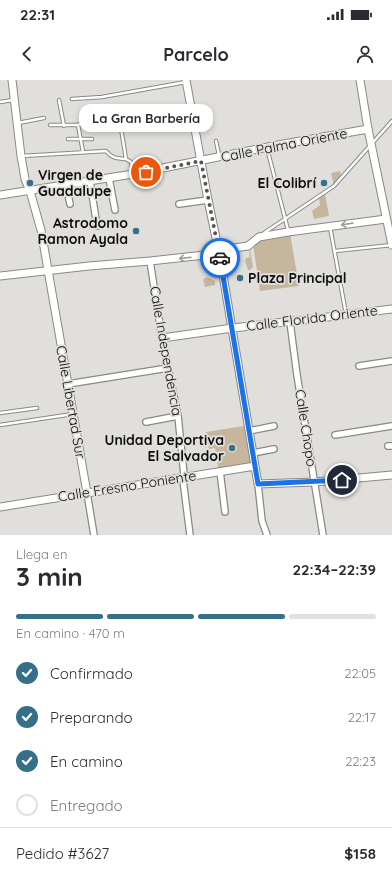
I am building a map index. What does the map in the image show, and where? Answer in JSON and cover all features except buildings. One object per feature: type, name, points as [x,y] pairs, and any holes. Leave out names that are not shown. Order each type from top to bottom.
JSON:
[{"type":"street","name":"Calle Libertad Sur","points":[[12,80],[21,156],[41,230],[94,535]]},
{"type":"street","points":[[360,80],[368,129],[392,245]]},
{"type":"street","points":[[186,81],[232,328],[258,484],[262,521],[267,535]]},
{"type":"street","name":"Calle Palma Oriente","points":[[0,195],[133,174],[368,129]]},
{"type":"street","points":[[109,178],[115,210]]},
{"type":"street","points":[[90,181],[97,226]]},
{"type":"street","points":[[66,185],[70,204]]},
{"type":"street","points":[[179,204],[208,200]]},
{"type":"street","points":[[0,276],[214,254],[218,251],[248,246],[259,237],[386,219]]},
{"type":"street","name":"Calle Independencia","points":[[150,261],[162,338],[178,416],[184,477],[183,480],[190,535]]},
{"type":"street","name":"Calle Florida Oriente","points":[[162,338],[392,309]]},
{"type":"street","name":"Calle Chopo","points":[[290,322],[323,535]]},
{"type":"street","points":[[359,366],[392,361]]},
{"type":"street","points":[[68,384],[168,368]]},
{"type":"street","points":[[146,422],[178,416]]},
{"type":"street","points":[[249,430],[274,426]]},
{"type":"street","points":[[335,435],[392,426]]},
{"type":"street","points":[[253,453],[274,449]]},
{"type":"street","name":"Calle Fresno Poniente","points":[[0,507],[255,466]]},
{"type":"street","points":[[220,471],[224,512]]},
{"type":"street","points":[[258,484],[314,482],[392,475]]},
{"type":"lane","points":[[72,98],[102,97],[186,81]]},
{"type":"lane","points":[[0,102],[14,100]]},
{"type":"lane","points":[[59,100],[64,126]]},
{"type":"lane","points":[[126,159],[118,116],[142,112]]},
{"type":"lane","points":[[18,124],[44,118]]},
{"type":"lane","points":[[50,125],[78,125],[119,119]]},
{"type":"lane","points":[[259,237],[334,186],[392,121]]},
{"type":"lane","points":[[78,125],[83,152]]},
{"type":"lane","points":[[68,139],[92,139]]},
{"type":"lane","points":[[216,142],[219,157]]},
{"type":"lane","points":[[266,148],[288,232]]},
{"type":"lane","points":[[21,156],[106,151],[109,156],[126,159],[131,162],[133,174]]},
{"type":"lane","points":[[330,226],[346,315]]},
{"type":"lane","points":[[335,251],[392,245]]},
{"type":"lane","points":[[0,413],[37,408]]},
{"type":"lane","points":[[0,425],[74,414]]},
{"type":"shaded area","points":[[340,171],[341,177],[334,186],[331,173]]},
{"type":"shaded area","points":[[325,194],[329,216],[314,219],[312,211],[320,205],[319,198]]},
{"type":"shaded area","points":[[290,233],[299,286],[260,291],[253,244],[260,238]]},
{"type":"shaded area","points":[[250,250],[253,267],[248,270],[245,261],[246,258],[250,257]]},
{"type":"shaded area","points":[[207,277],[215,281],[215,285],[205,287],[203,279]]},
{"type":"shaded area","name":"Unidad Deportiva El Salvador","points":[[244,426],[251,466],[219,471],[215,448],[209,449],[206,432]]},
{"type":"way so far","points":[[146,172],[201,161],[220,258]]},
{"type":"place","name":"La Gran Barbería","points":[[146,172]]},
{"type":"place","name":"Virgen de Guadalupe","points":[[30,183]]},
{"type":"place","name":"El Colibrí","points":[[324,183]]},
{"type":"place","name":"Astrodomo Ramon Ayala","points":[[136,231]]},
{"type":"place","name":"Plaza Principal","points":[[240,278]]},
{"type":"place","name":"Unidad Deportiva El Salvador","points":[[232,448]]},
{"type":"route","points":[[220,258],[258,484],[342,480]]}]
